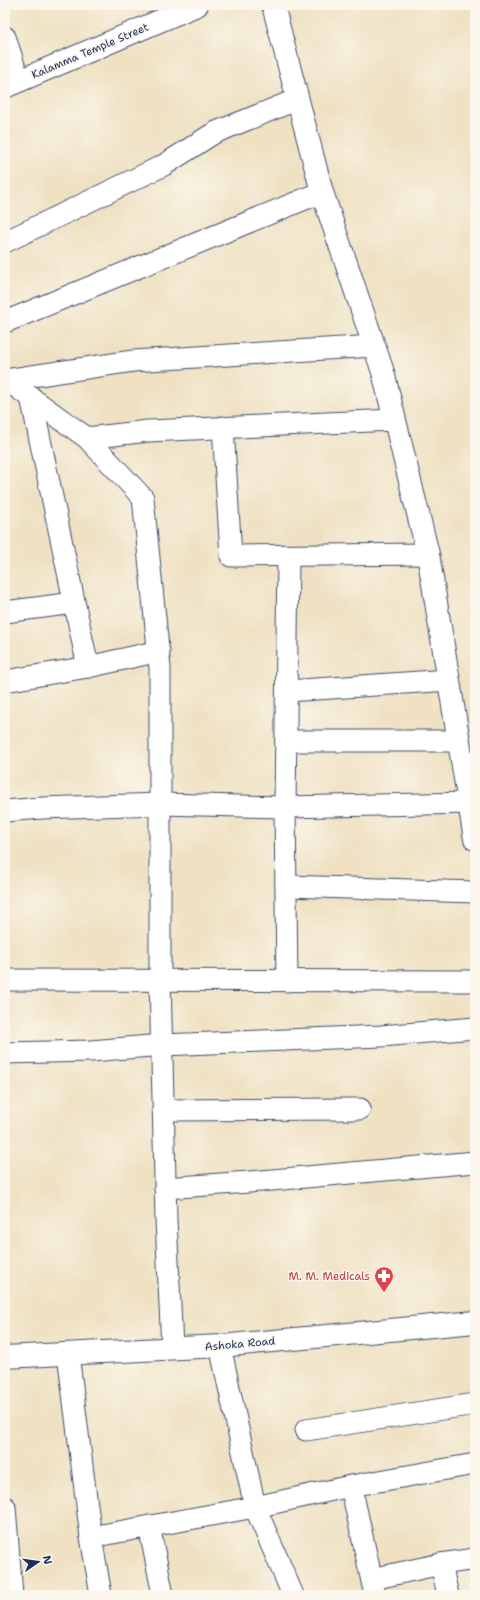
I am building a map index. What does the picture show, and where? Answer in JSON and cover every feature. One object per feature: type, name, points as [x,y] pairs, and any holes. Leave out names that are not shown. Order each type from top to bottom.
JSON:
[{"type":"street","name":"Kalamma Temple Street","points":[[12,84],[197,5]]},
{"type":"street","points":[[273,5],[322,192],[382,372],[428,554],[475,839]]},
{"type":"street","points":[[5,37],[12,84]]},
{"type":"street","points":[[5,242],[164,165],[214,133],[298,98]]},
{"type":"street","points":[[5,322],[322,192]]},
{"type":"street","points":[[5,379],[133,361],[374,346]]},
{"type":"street","points":[[5,379],[87,438],[143,498],[160,668],[160,980],[165,1188],[172,1348]]},
{"type":"street","points":[[31,397],[88,667]]},
{"type":"street","points":[[87,438],[148,430],[394,420]]},
{"type":"street","points":[[223,427],[231,556],[428,554]]},
{"type":"street","points":[[287,980],[285,807],[288,556]]},
{"type":"street","points":[[5,612],[74,603]]},
{"type":"street","points":[[5,680],[88,667],[158,651]]},
{"type":"street","points":[[287,691],[449,680]]},
{"type":"street","points":[[286,741],[459,741]]},
{"type":"street","points":[[5,811],[42,808],[160,804],[285,807],[470,803]]},
{"type":"street","points":[[286,886],[475,892]]},
{"type":"street","points":[[5,980],[475,981]]},
{"type":"street","points":[[5,1053],[91,1051],[162,1045],[381,1036],[475,1028]]},
{"type":"street","points":[[164,1110],[360,1109]]},
{"type":"street","points":[[165,1188],[475,1162]]},
{"type":"street","name":"Ashoka Road","points":[[5,1357],[220,1346],[475,1322]]},
{"type":"street","points":[[220,1346],[255,1507],[293,1595]]},
{"type":"street","points":[[68,1354],[91,1537],[101,1595]]},
{"type":"street","points":[[306,1430],[475,1404]]},
{"type":"street","points":[[91,1537],[255,1507],[351,1486],[475,1464]]},
{"type":"street","points":[[351,1486],[373,1587],[441,1564],[475,1559]]},
{"type":"street","points":[[5,1507],[12,1595]]},
{"type":"street","points":[[149,1526],[163,1595]]},
{"type":"street","points":[[441,1564],[448,1595]]},
{"type":"place","name":"M. M. Medicals","points":[[384,1293]]}]
